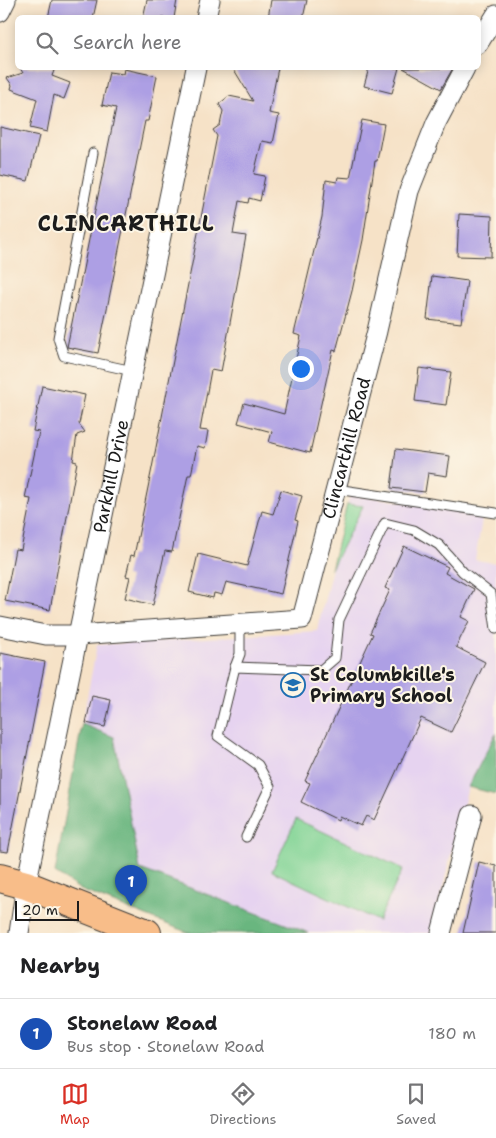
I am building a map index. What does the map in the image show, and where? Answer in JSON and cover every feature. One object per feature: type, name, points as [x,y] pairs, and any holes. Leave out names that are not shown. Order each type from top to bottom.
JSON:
[{"type":"main road","points":[[0,878],[26,884],[147,933]]},
{"type":"street","points":[[0,11],[6,0]]},
{"type":"street","points":[[207,15],[210,0]]},
{"type":"street","points":[[481,39],[496,15]]},
{"type":"street","name":"Parkhill Drive","points":[[19,933],[26,884],[196,70]]},
{"type":"street","name":"Clincarthill Road","points":[[0,626],[46,635],[78,635],[302,619],[377,331],[409,191],[436,123],[464,70]]},
{"type":"street","points":[[441,933],[472,816]]},
{"type":"lane","points":[[93,153],[58,338],[59,346],[64,356],[133,371]]},
{"type":"lane","points":[[336,489],[496,513]]},
{"type":"lane","points":[[235,667],[321,670],[335,658],[340,620],[385,523],[414,530],[439,545],[463,572],[490,594],[496,629]]},
{"type":"lane","points":[[240,622],[240,654],[218,736],[258,765],[270,787],[246,837]]},
{"type":"shaded area","name":"St Columbkille's Primary School","points":[[350,494],[483,514],[475,560],[496,563],[496,733],[468,787],[431,933],[309,933],[140,870],[114,737],[82,724],[97,645],[317,631]]},
{"type":"green space","points":[[347,504],[363,506],[331,569]]},
{"type":"green space","points":[[82,724],[114,737],[140,869],[309,933],[189,933],[81,890],[55,873]]},
{"type":"green space","points":[[496,733],[496,794],[468,787]]},
{"type":"green space","points":[[296,819],[403,869],[378,921],[272,871]]},
{"type":"building","points":[[52,0],[97,0],[94,15],[49,15]]},
{"type":"building","points":[[147,0],[177,0],[174,15],[144,15]]},
{"type":"building","points":[[271,0],[307,0],[304,15],[268,15]]},
{"type":"building","points":[[21,70],[54,70],[52,76],[70,83],[64,99],[54,95],[47,132],[30,128],[37,99],[11,89],[12,85],[7,78],[23,73]]},
{"type":"building","points":[[124,70],[129,70],[157,76],[148,121],[145,121],[98,353],[67,347],[116,108],[102,105],[109,72],[123,74]]},
{"type":"building","points":[[234,70],[278,70],[269,113],[279,115],[273,143],[262,141],[254,174],[265,176],[260,201],[249,198],[248,203],[239,201],[233,234],[246,236],[221,372],[211,370],[200,430],[208,431],[205,448],[197,446],[191,475],[188,475],[172,552],[165,551],[153,605],[125,598],[130,577],[126,576],[131,555],[134,556],[217,136],[213,130],[220,125],[223,111],[219,104],[229,96],[253,101]]},
{"type":"building","points":[[368,70],[398,70],[392,93],[364,86]]},
{"type":"building","points":[[407,70],[452,70],[441,89]]},
{"type":"building","points":[[362,120],[384,124],[377,161],[375,161],[363,240],[352,291],[336,351],[333,350],[310,453],[269,442],[272,432],[238,423],[244,403],[284,414],[301,336],[294,334],[322,217],[326,180],[337,182],[338,177],[350,178]]},
{"type":"building","points":[[0,127],[39,136],[28,181],[0,175]]},
{"type":"building","points":[[459,214],[492,216],[491,257],[457,256]]},
{"type":"building","points":[[432,276],[467,281],[461,323],[427,319]]},
{"type":"building","points":[[419,368],[451,372],[446,405],[415,401]]},
{"type":"building","points":[[42,386],[85,395],[79,424],[85,432],[77,435],[73,461],[77,462],[50,610],[5,601],[15,549],[21,550],[31,499],[25,498],[39,432],[33,431]]},
{"type":"building","points":[[396,449],[450,456],[447,476],[428,473],[425,492],[391,488]]},
{"type":"building","points":[[281,490],[302,496],[295,520],[298,521],[281,594],[226,582],[222,595],[214,593],[213,598],[189,592],[198,554],[247,566],[262,511],[273,514]]},
{"type":"building","points":[[404,546],[448,567],[445,573],[474,589],[461,617],[469,621],[456,647],[485,662],[451,732],[421,718],[374,820],[366,816],[361,826],[339,816],[338,820],[301,802],[310,783],[305,781],[373,634],[370,633],[390,590],[385,588]]},
{"type":"building","points":[[0,653],[45,662],[8,852],[0,851]]},
{"type":"building","points":[[92,696],[111,700],[105,727],[86,723]]},
{"type":"building","points":[[479,862],[496,866],[496,933],[463,933]]},
{"type":"place","name":"St Columbkille's Primary School","points":[[293,685]]},
{"type":"place","name":"Stonelaw Road","points":[[131,906]]},
{"type":"district","name":"CLINCARTHILL","points":[[126,223]]}]
